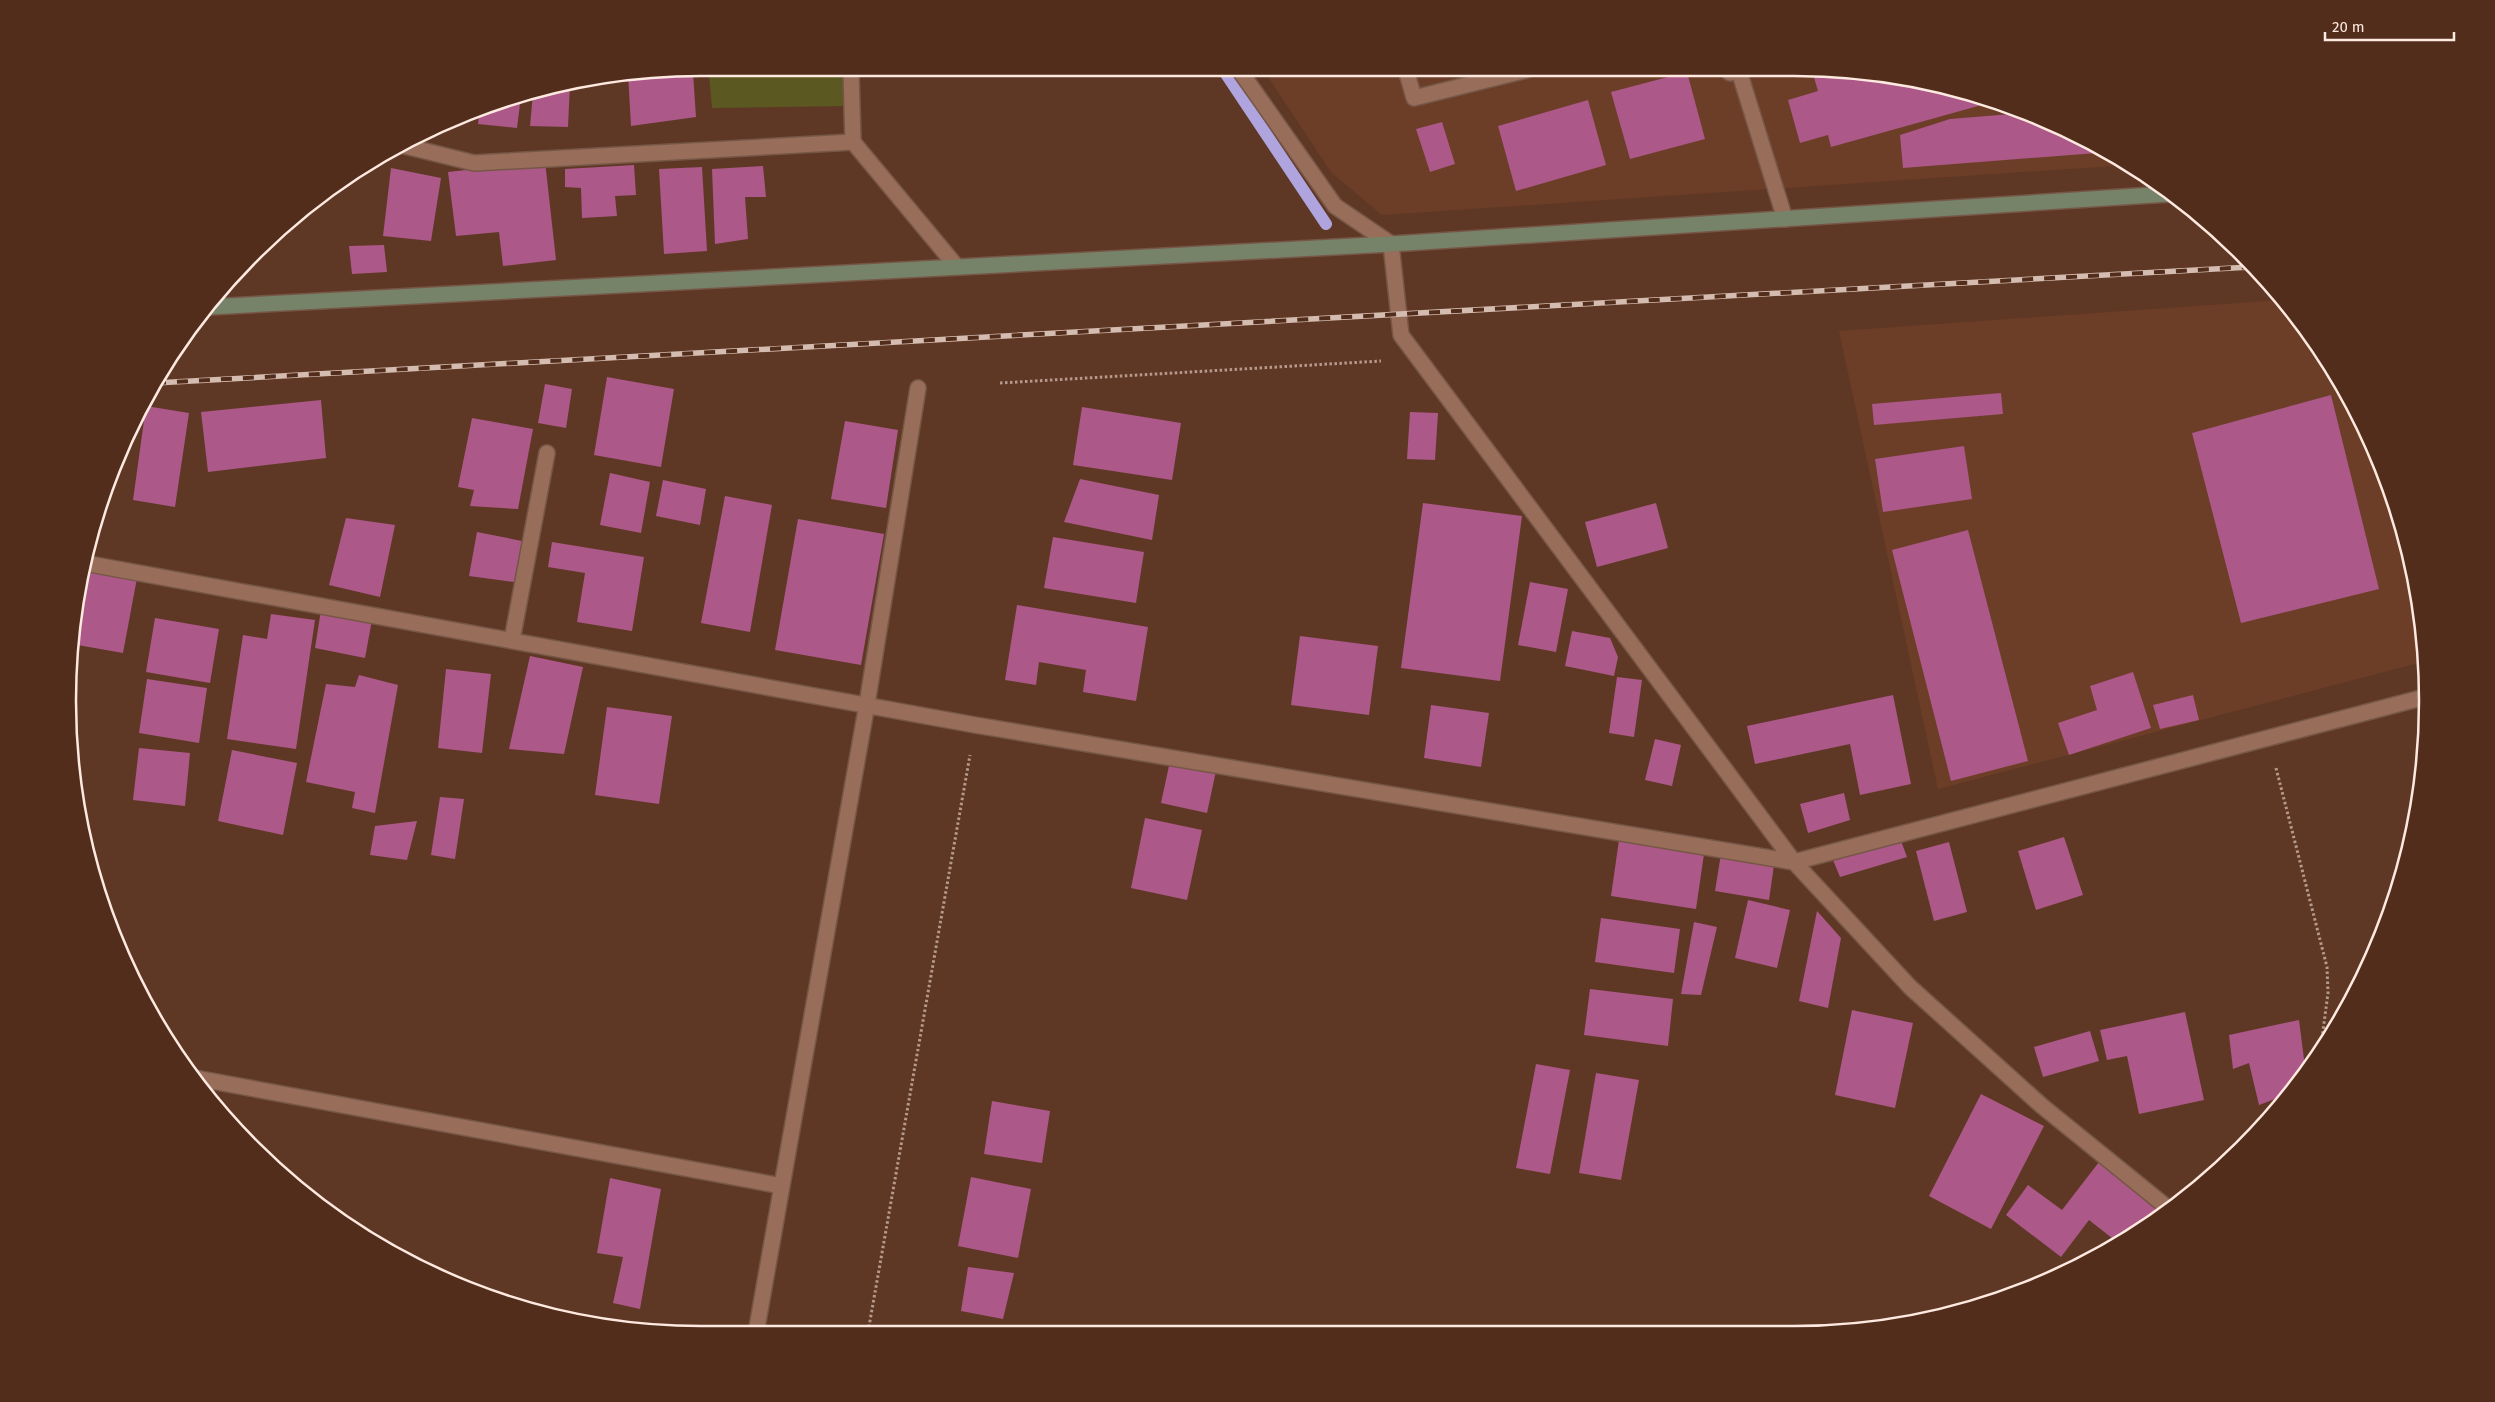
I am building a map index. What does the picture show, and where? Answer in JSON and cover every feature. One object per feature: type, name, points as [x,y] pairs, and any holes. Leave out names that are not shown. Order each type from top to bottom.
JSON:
[{"type":"street","points":[[851,76],[853,142],[958,267]]},
{"type":"street","points":[[1244,76],[1335,206],[1391,244],[1401,334],[1794,862],[1910,987],[2042,1106],[2163,1204]]},
{"type":"street","points":[[1408,76],[1414,98],[1503,76]]},
{"type":"street","points":[[1739,76],[1785,219]]},
{"type":"street","points":[[412,148],[474,162],[853,142]]},
{"type":"street","points":[[217,307],[1391,244],[2159,195]]},
{"type":"street","points":[[757,1326],[867,704],[918,388]]},
{"type":"street","points":[[512,640],[547,453]]},
{"type":"street","points":[[92,564],[975,725],[1794,862],[2419,699]]},
{"type":"street","points":[[204,1080],[782,1186]]},
{"type":"path","points":[[1000,383],[1418,358]]},
{"type":"path","points":[[869,1326],[975,725]]},
{"type":"path","points":[[2268,738],[2327,967],[2328,993],[2323,1032]]},
{"type":"shaded area","points":[[709,76],[843,76],[845,106],[712,108]]},
{"type":"shaded area","points":[[1267,76],[1794,76],[1876,82],[1916,88],[1995,109],[2070,141],[2115,166],[1382,215],[1331,172]]},
{"type":"shaded area","points":[[2273,301],[2313,354],[2335,389],[2371,462],[2386,500],[2407,579],[2417,663],[1938,789],[1839,331]]},
{"type":"building","points":[[693,76],[696,117],[631,126],[628,81]]},
{"type":"building","points":[[1672,76],[1688,76],[1705,139],[1630,159],[1611,92]]},
{"type":"building","points":[[1814,77],[1876,82],[1916,88],[1981,105],[1831,147],[1828,135],[1800,143],[1788,100],[1818,91]]},
{"type":"building","points":[[570,90],[568,127],[530,126],[532,100]]},
{"type":"building","points":[[1588,100],[1606,165],[1516,191],[1498,126]]},
{"type":"building","points":[[520,103],[517,128],[478,124],[479,117]]},
{"type":"building","points":[[2008,114],[2093,153],[1903,168],[1900,135],[1950,119]]},
{"type":"building","points":[[1442,122],[1455,164],[1430,172],[1416,129]]},
{"type":"building","points":[[545,161],[556,260],[503,266],[499,232],[456,236],[448,172]]},
{"type":"building","points":[[634,165],[636,195],[615,196],[617,216],[582,218],[581,188],[565,187],[565,169]]},
{"type":"building","points":[[763,166],[766,197],[745,197],[748,239],[715,244],[712,169]]},
{"type":"building","points":[[702,167],[707,251],[664,254],[659,169]]},
{"type":"building","points":[[391,168],[441,178],[431,241],[383,236]]},
{"type":"building","points":[[384,245],[387,272],[352,274],[349,246]]},
{"type":"building","points":[[607,377],[674,389],[661,467],[594,455]]},
{"type":"building","points":[[545,384],[572,389],[566,428],[538,423]]},
{"type":"building","points":[[2001,393],[2003,414],[1874,425],[1872,404]]},
{"type":"building","points":[[2331,395],[2379,589],[2241,623],[2192,433]]},
{"type":"building","points":[[321,400],[326,458],[208,472],[201,412]]},
{"type":"building","points":[[151,407],[189,413],[175,507],[133,500],[144,419]]},
{"type":"building","points":[[1082,407],[1181,423],[1172,480],[1073,465]]},
{"type":"building","points":[[1410,412],[1438,413],[1435,460],[1407,459]]},
{"type":"building","points":[[472,418],[533,429],[518,509],[470,506],[474,490],[458,487]]},
{"type":"building","points":[[845,421],[898,430],[886,508],[831,499]]},
{"type":"building","points":[[1964,446],[1972,499],[1883,512],[1875,459]]},
{"type":"building","points":[[610,473],[650,482],[641,533],[600,525]]},
{"type":"building","points":[[1080,479],[1159,495],[1152,540],[1064,522]]},
{"type":"building","points":[[663,480],[706,489],[700,525],[656,516]]},
{"type":"building","points":[[725,496],[772,505],[750,632],[701,623]]},
{"type":"building","points":[[1423,503],[1522,516],[1500,681],[1401,668]]},
{"type":"building","points":[[1656,503],[1668,548],[1597,567],[1585,522]]},
{"type":"building","points":[[346,518],[395,525],[380,597],[329,585]]},
{"type":"building","points":[[798,519],[884,534],[861,665],[775,650]]},
{"type":"building","points":[[1968,530],[2028,761],[1951,781],[1892,550]]},
{"type":"building","points":[[477,532],[522,541],[514,582],[469,576]]},
{"type":"building","points":[[1053,537],[1144,552],[1136,603],[1044,588]]},
{"type":"building","points":[[552,542],[644,557],[632,631],[577,622],[585,573],[548,567]]},
{"type":"building","points":[[91,569],[137,578],[123,653],[79,645]]},
{"type":"building","points":[[1530,582],[1568,589],[1556,652],[1518,645]]},
{"type":"building","points":[[1017,605],[1148,627],[1136,701],[1083,692],[1086,670],[1039,662],[1036,685],[1005,680]]},
{"type":"building","points":[[321,610],[372,620],[365,658],[315,648]]},
{"type":"building","points":[[271,614],[315,620],[296,749],[227,739],[243,635],[267,639]]},
{"type":"building","points":[[155,618],[219,629],[210,683],[146,672]]},
{"type":"building","points":[[1572,631],[1610,638],[1618,657],[1614,676],[1565,666]]},
{"type":"building","points":[[1300,636],[1378,646],[1369,715],[1291,705]]},
{"type":"building","points":[[530,656],[583,667],[564,754],[509,749]]},
{"type":"building","points":[[446,669],[491,674],[482,753],[438,748]]},
{"type":"building","points":[[2133,672],[2151,728],[2069,755],[2058,723],[2097,710],[2090,686]]},
{"type":"building","points":[[359,675],[398,685],[375,813],[352,808],[355,792],[306,782],[326,684],[355,687]]},
{"type":"building","points":[[1617,677],[1642,680],[1634,737],[1609,733]]},
{"type":"building","points":[[147,679],[207,688],[199,743],[139,733]]},
{"type":"building","points":[[1893,695],[1911,784],[1860,795],[1850,744],[1755,764],[1747,726]]},
{"type":"building","points":[[2193,695],[2199,720],[2160,729],[2153,705]]},
{"type":"building","points":[[1431,705],[1489,713],[1481,767],[1424,758]]},
{"type":"building","points":[[607,707],[672,716],[659,804],[595,795]]},
{"type":"building","points":[[1655,739],[1681,745],[1672,786],[1645,780]]},
{"type":"building","points":[[139,748],[190,753],[185,806],[133,800]]},
{"type":"building","points":[[232,750],[297,763],[283,835],[218,821]]},
{"type":"building","points":[[1170,761],[1216,771],[1207,813],[1161,803]]},
{"type":"building","points":[[1844,793],[1850,820],[1808,833],[1800,804]]},
{"type":"building","points":[[440,797],[464,799],[455,859],[431,855]]},
{"type":"building","points":[[1145,818],[1202,830],[1187,900],[1131,888]]},
{"type":"building","points":[[417,821],[407,860],[370,855],[375,826]]},
{"type":"building","points":[[2064,837],[2083,895],[2036,910],[2018,851]]},
{"type":"building","points":[[1619,840],[1704,854],[1696,909],[1611,896]]},
{"type":"building","points":[[1901,841],[1907,857],[1840,877],[1833,860]]},
{"type":"building","points":[[1949,842],[1967,912],[1934,921],[1916,851]]},
{"type":"building","points":[[1721,854],[1774,865],[1769,900],[1715,891]]},
{"type":"building","points":[[1748,900],[1790,910],[1777,968],[1735,958]]},
{"type":"building","points":[[1817,911],[1841,938],[1828,1008],[1799,1001]]},
{"type":"building","points":[[1601,918],[1680,929],[1674,973],[1595,962]]},
{"type":"building","points":[[1694,922],[1717,927],[1701,995],[1681,994]]},
{"type":"building","points":[[1590,989],[1673,999],[1668,1046],[1584,1035]]},
{"type":"building","points":[[1852,1010],[1913,1023],[1895,1108],[1835,1095]]},
{"type":"building","points":[[2185,1012],[2204,1100],[2139,1114],[2127,1056],[2107,1060],[2100,1030]]},
{"type":"building","points":[[2299,1020],[2304,1061],[2276,1099],[2259,1105],[2249,1063],[2233,1069],[2229,1035]]},
{"type":"building","points":[[2090,1031],[2099,1061],[2043,1077],[2034,1047]]},
{"type":"building","points":[[1536,1064],[1570,1070],[1550,1174],[1516,1168]]},
{"type":"building","points":[[1596,1073],[1639,1080],[1621,1180],[1579,1173]]},
{"type":"building","points":[[1981,1094],[2044,1126],[1991,1229],[1929,1196]]},
{"type":"building","points":[[992,1101],[1050,1111],[1042,1163],[984,1154]]},
{"type":"building","points":[[2099,1162],[2159,1208],[2112,1238],[2089,1220],[2061,1257],[2006,1215],[2028,1185],[2062,1210]]},
{"type":"building","points":[[971,1177],[1031,1189],[1018,1258],[958,1246]]},
{"type":"building","points":[[610,1178],[661,1189],[640,1309],[613,1303],[623,1257],[597,1253]]},
{"type":"building","points":[[968,1267],[1014,1273],[1003,1319],[961,1311]]},
{"type":"waterway","points":[[1227,76],[1326,224]]},
{"type":"railway","points":[[164,382],[2244,267]]}]
